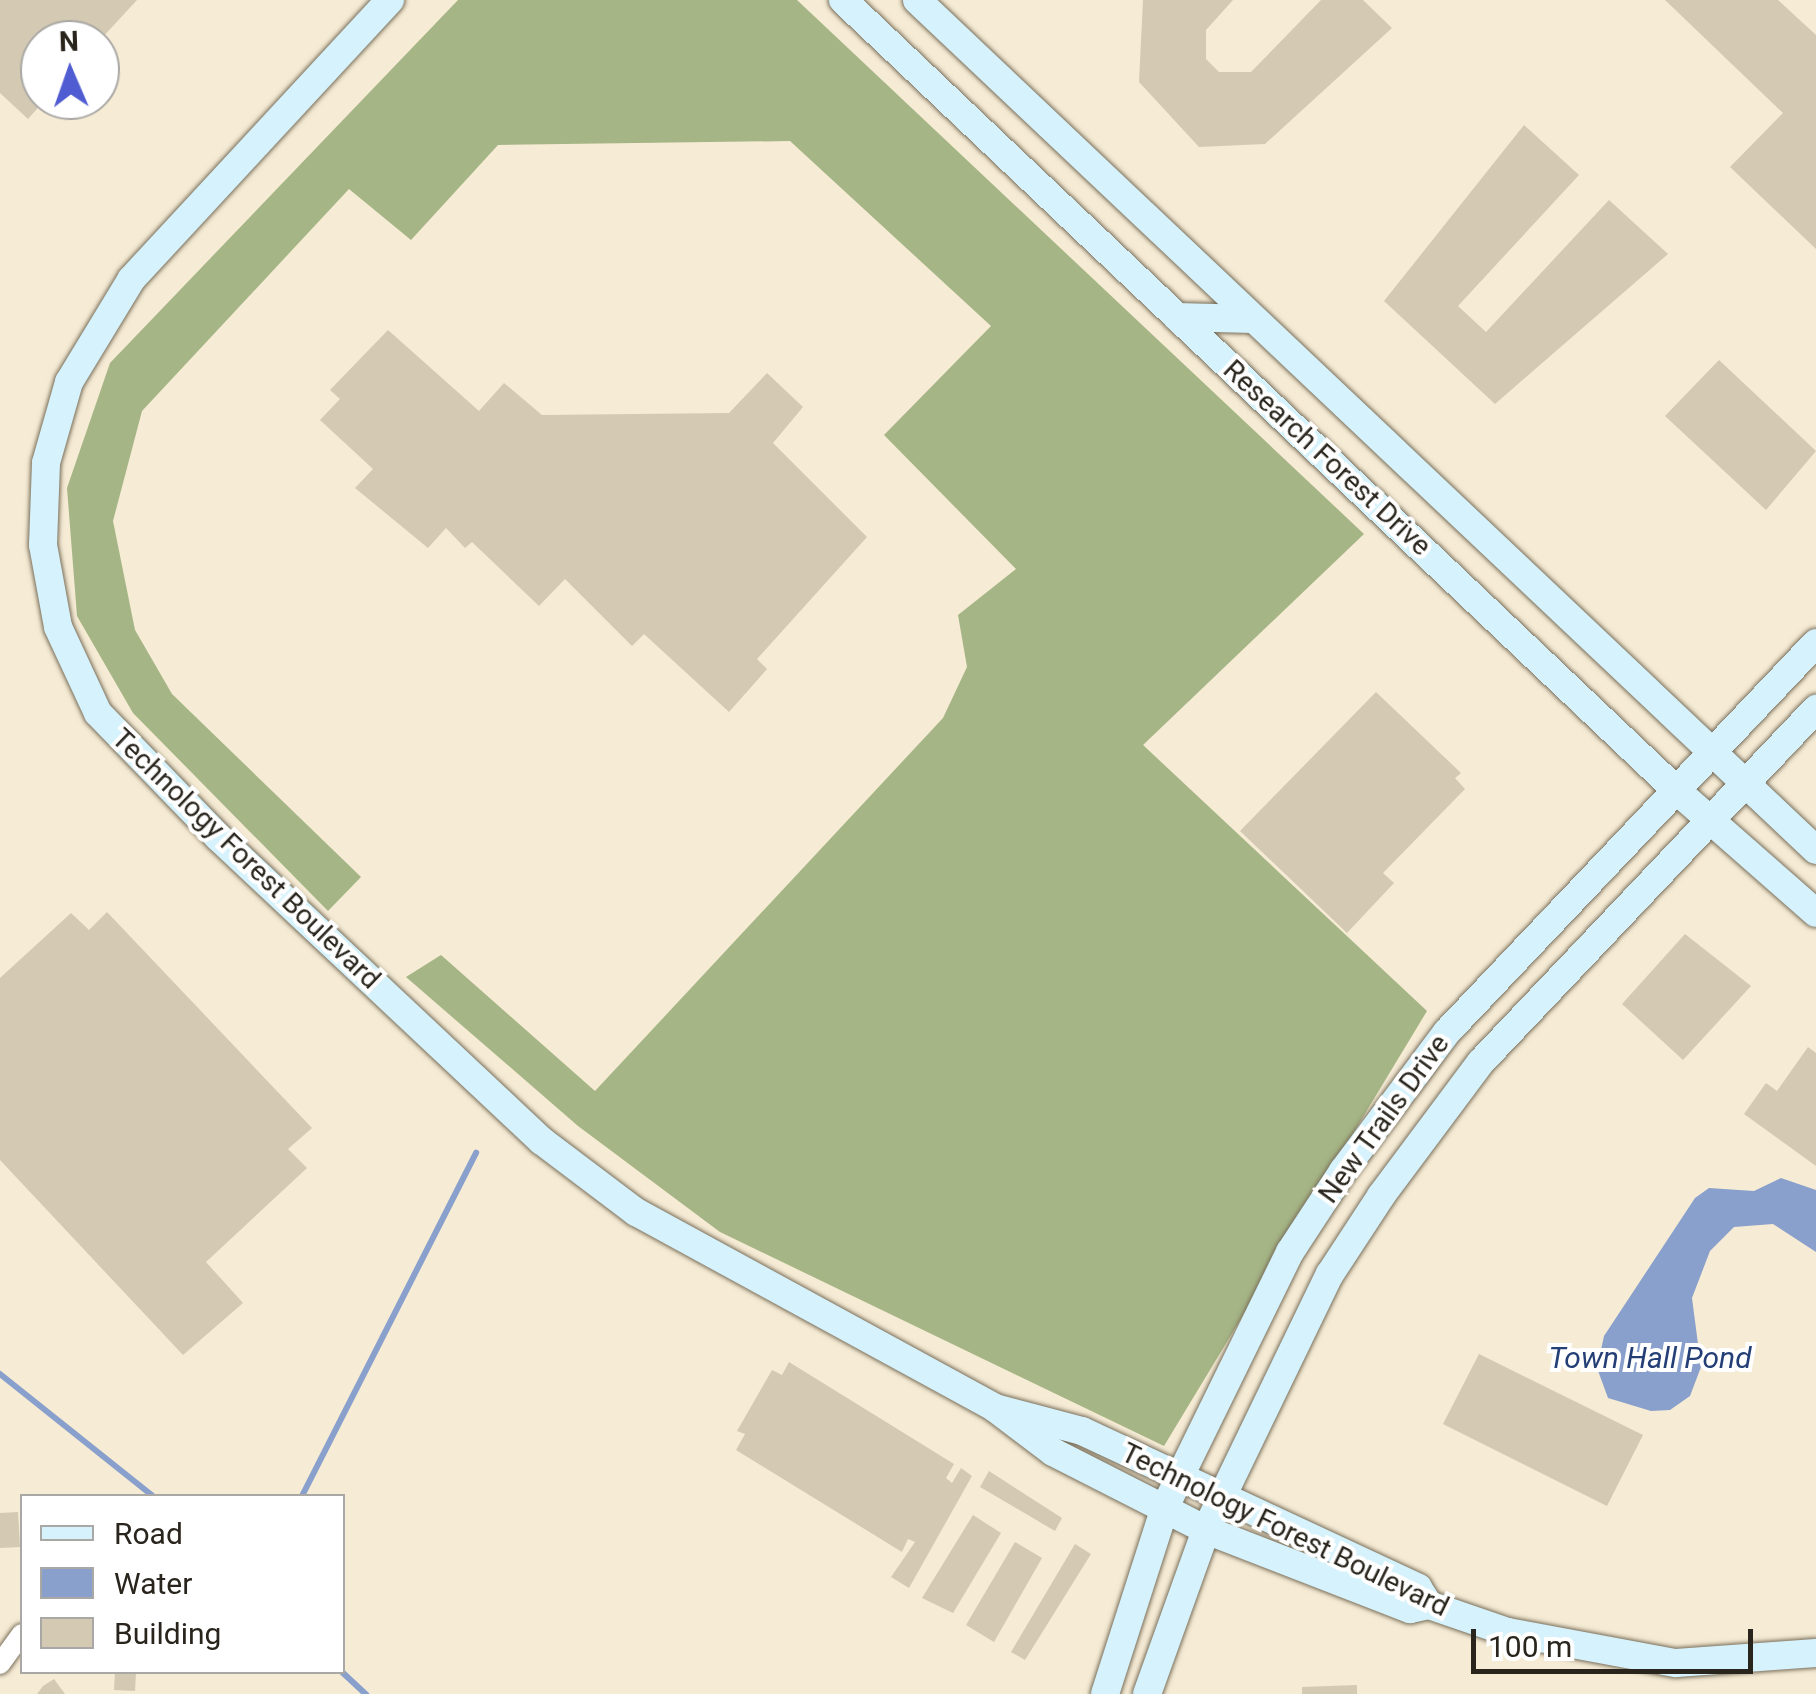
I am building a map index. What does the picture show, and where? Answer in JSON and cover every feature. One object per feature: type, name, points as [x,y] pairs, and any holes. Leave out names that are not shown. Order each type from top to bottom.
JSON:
[{"type":"street","name":"Technology Forest Boulevard","points":[[390,0],[131,280],[69,382],[46,463],[43,546],[73,670],[98,713],[166,786],[584,1176],[712,1256],[994,1408],[1053,1452],[1206,1530],[1410,1609],[1429,1604],[1624,1658],[1736,1662],[1816,1654]]},
{"type":"street","name":"Research Forest Drive","points":[[843,0],[1676,790],[1816,913]]},
{"type":"street","name":"Research Forest Drive","points":[[917,0],[1709,755],[1816,850]]},
{"type":"street","points":[[1178,316],[1254,319]]},
{"type":"street","name":"New Trails Drive","points":[[1106,1694],[1165,1508],[1179,1479],[1290,1252],[1397,1092],[1816,643]]},
{"type":"street","name":"New Trails Drive","points":[[1148,1694],[1206,1530],[1330,1274],[1481,1062],[1816,709]]},
{"type":"street","points":[[1397,1092],[1445,1111]]},
{"type":"street","points":[[1397,1092],[1424,1138]]},
{"type":"street","name":"Technology Forest Boulevard","points":[[994,1408],[1082,1431],[1220,1501],[1418,1588],[1429,1604]]},
{"type":"street","points":[[0,1664],[20,1637]]},
{"type":"green space","points":[[458,0],[797,0],[1364,534],[1143,745],[1427,1011],[1164,1446],[720,1232],[578,1126],[406,977],[441,955],[595,1091],[943,718],[967,667],[958,615],[1016,569],[884,435],[991,326],[790,141],[498,145],[411,240],[349,189],[142,411],[113,521],[135,630],[172,694],[361,877],[328,911],[133,713],[77,616],[67,488],[110,363]]},
{"type":"water","name":"Town Hall Pond","points":[[1781,1178],[1816,1190],[1816,1252],[1773,1224],[1734,1227],[1710,1251],[1692,1298],[1701,1367],[1690,1396],[1670,1410],[1651,1411],[1608,1398],[1597,1368],[1604,1336],[1695,1198],[1709,1188],[1754,1191]]},
{"type":"building","points":[[0,0],[137,0],[118,20],[20,20],[20,112],[0,93]]},
{"type":"building","points":[[1143,0],[1233,0],[1206,30],[1206,59],[1219,72],[1251,72],[1321,0],[1363,0],[1392,28],[1265,144],[1199,147],[1139,82]]},
{"type":"building","points":[[1665,0],[1778,0],[1816,35],[1816,249],[1730,167],[1783,113]]},
{"type":"building","points":[[1524,125],[1579,175],[1458,306],[1486,332],[1609,200],[1668,254],[1495,404],[1384,301]]},
{"type":"building","points":[[388,330],[479,411],[504,383],[542,415],[729,413],[767,373],[803,407],[773,443],[867,537],[757,659],[767,669],[729,712],[644,634],[632,646],[565,579],[539,606],[472,542],[465,548],[446,528],[428,548],[355,488],[373,469],[320,420],[340,399],[330,390]]},
{"type":"building","points":[[1719,360],[1816,451],[1766,510],[1665,416]]},
{"type":"building","points":[[1376,692],[1461,773],[1455,778],[1465,789],[1383,873],[1394,883],[1347,933],[1240,831]]},
{"type":"building","points":[[107,912],[312,1128],[288,1149],[307,1168],[206,1262],[243,1303],[183,1355],[0,1160],[0,978],[71,913],[89,930]]},
{"type":"building","points":[[1685,934],[1751,986],[1683,1060],[1622,1004]]},
{"type":"building","points":[[1808,1047],[1816,1053],[1816,1166],[1744,1114],[1766,1083],[1777,1091]]},
{"type":"building","points":[[1479,1354],[1643,1435],[1607,1506],[1443,1424]]},
{"type":"building","points":[[789,1362],[954,1464],[946,1478],[952,1483],[961,1468],[972,1476],[909,1588],[891,1577],[915,1542],[908,1539],[902,1552],[736,1450],[745,1434],[737,1431],[772,1370],[782,1375]]},
{"type":"building","points":[[989,1471],[1062,1518],[1055,1531],[980,1487]]},
{"type":"building","points":[[18,1512],[20,1547],[0,1548],[0,1513]]},
{"type":"building","points":[[973,1515],[1001,1533],[953,1613],[922,1598]]},
{"type":"building","points":[[1015,1542],[1042,1558],[994,1642],[966,1625]]},
{"type":"building","points":[[1075,1544],[1091,1554],[1025,1660],[1011,1652]]},
{"type":"building","points":[[115,1674],[136,1674],[135,1691],[114,1690]]},
{"type":"building","points":[[54,1679],[65,1694],[37,1694],[43,1686]]},
{"type":"building","points":[[1357,1685],[1357,1694],[1302,1694],[1302,1687]]},
{"type":"waterway","points":[[303,1494],[476,1153]]},
{"type":"waterway","points":[[0,1374],[150,1494]]},
{"type":"waterway","points":[[344,1674],[366,1694]]}]
